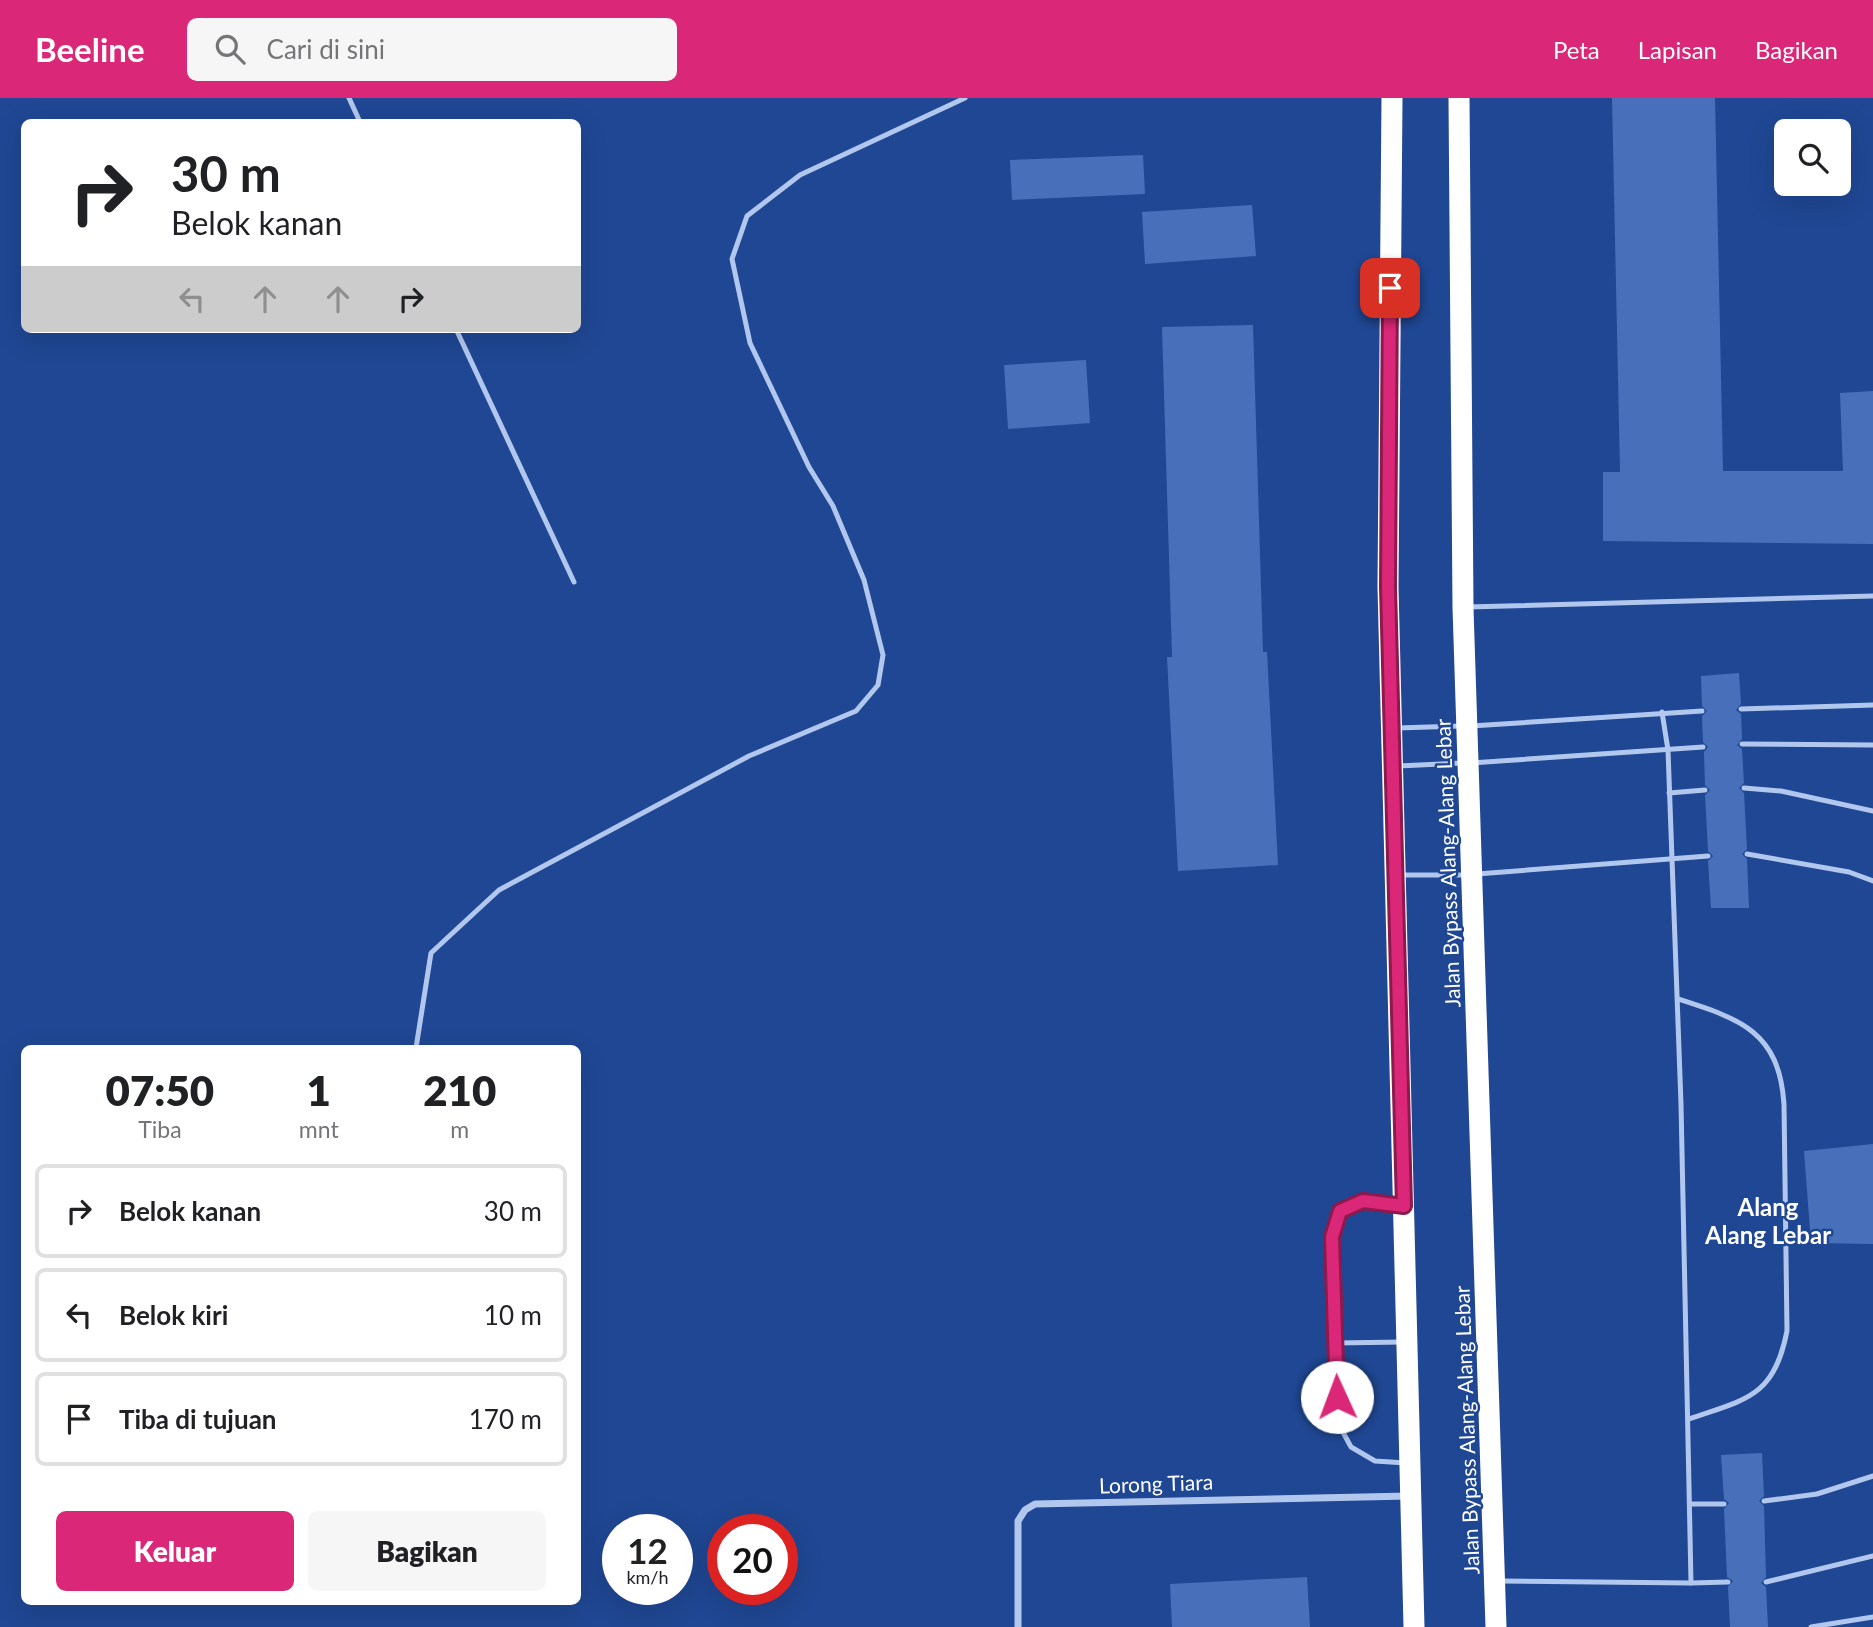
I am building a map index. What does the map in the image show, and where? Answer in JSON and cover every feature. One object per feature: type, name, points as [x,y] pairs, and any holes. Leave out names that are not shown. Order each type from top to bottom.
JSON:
[{"type":"highway","points":[[1392,98],[1388,587],[1393,875],[1414,1627]]},
{"type":"highway","name":"Jalan Bypass Alang-Alang Lebar","points":[[1460,98],[1463,608],[1496,1627]]},
{"type":"street","name":"Lorong Tiara","points":[[1018,1627],[1018,1521],[1025,1510],[1035,1504],[1410,1496]]},
{"type":"lane","points":[[349,98],[359,119]]},
{"type":"lane","points":[[416,1045],[431,953],[499,890],[749,756],[856,711],[878,685],[883,655],[864,580],[833,506],[809,467],[750,342],[732,259],[747,216],[800,175],[965,98]]},
{"type":"lane","points":[[458,333],[574,582]]},
{"type":"lane","points":[[1463,608],[1873,596]]},
{"type":"lane","points":[[1741,709],[1873,705]]},
{"type":"lane","points":[[1391,728],[1467,726],[1702,711]]},
{"type":"lane","points":[[1662,712],[1668,750],[1678,999],[1691,1583]]},
{"type":"lane","points":[[1742,744],[1873,745]]},
{"type":"lane","points":[[1391,767],[1703,747]]},
{"type":"lane","points":[[1744,788],[1782,791],[1873,811]]},
{"type":"lane","points":[[1669,793],[1705,790]]},
{"type":"lane","points":[[1747,854],[1849,872],[1873,881]]},
{"type":"lane","points":[[1393,875],[1472,874],[1708,856]]},
{"type":"lane","points":[[1678,999],[1732,1016],[1754,1031],[1774,1054],[1783,1077],[1784,1104],[1787,1331],[1778,1366],[1750,1398],[1689,1419]]},
{"type":"lane","points":[[1404,1206],[1363,1201],[1340,1211],[1332,1237],[1338,1423],[1351,1447],[1375,1461],[1409,1463]]},
{"type":"lane","points":[[1335,1343],[1406,1341]]},
{"type":"lane","points":[[1764,1501],[1816,1494],[1873,1476]]},
{"type":"lane","points":[[1690,1504],[1724,1504]]},
{"type":"lane","points":[[1766,1582],[1873,1556]]},
{"type":"lane","points":[[1495,1581],[1728,1582]]},
{"type":"lane","points":[[1811,1627],[1873,1617]]},
{"type":"building","points":[[1612,98],[1715,98],[1723,471],[1843,471],[1840,393],[1873,391],[1873,544],[1603,541],[1603,472],[1620,472]]},
{"type":"building","points":[[1143,155],[1145,194],[1012,200],[1010,160]]},
{"type":"building","points":[[1252,205],[1256,256],[1145,264],[1142,212]]},
{"type":"building","points":[[1253,325],[1263,652],[1267,652],[1278,865],[1178,871],[1167,657],[1172,657],[1162,327]]},
{"type":"building","points":[[1086,360],[1090,423],[1008,429],[1004,365]]},
{"type":"building","points":[[1739,673],[1741,704],[1736,710],[1741,714],[1742,739],[1737,745],[1742,749],[1744,783],[1739,788],[1744,793],[1747,849],[1742,854],[1747,859],[1749,908],[1711,908],[1708,861],[1713,856],[1708,851],[1705,795],[1710,790],[1705,785],[1704,752],[1708,747],[1703,742],[1702,716],[1707,711],[1702,706],[1701,676]]},
{"type":"building","points":[[1873,1144],[1873,1244],[1811,1243],[1804,1151]]},
{"type":"building","points":[[1762,1453],[1764,1496],[1759,1501],[1764,1506],[1766,1577],[1761,1583],[1766,1587],[1768,1627],[1730,1627],[1728,1587],[1733,1581],[1727,1577],[1724,1509],[1729,1503],[1724,1499],[1721,1455]]},
{"type":"building","points":[[1307,1577],[1310,1627],[1172,1627],[1170,1584]]},
{"type":"district","name":"Alang Alang Lebar","points":[[1768,1220]]},
{"type":"route","points":[[1337,1397],[1332,1237],[1340,1211],[1363,1201],[1404,1206],[1393,875],[1388,587],[1390,288]]}]
